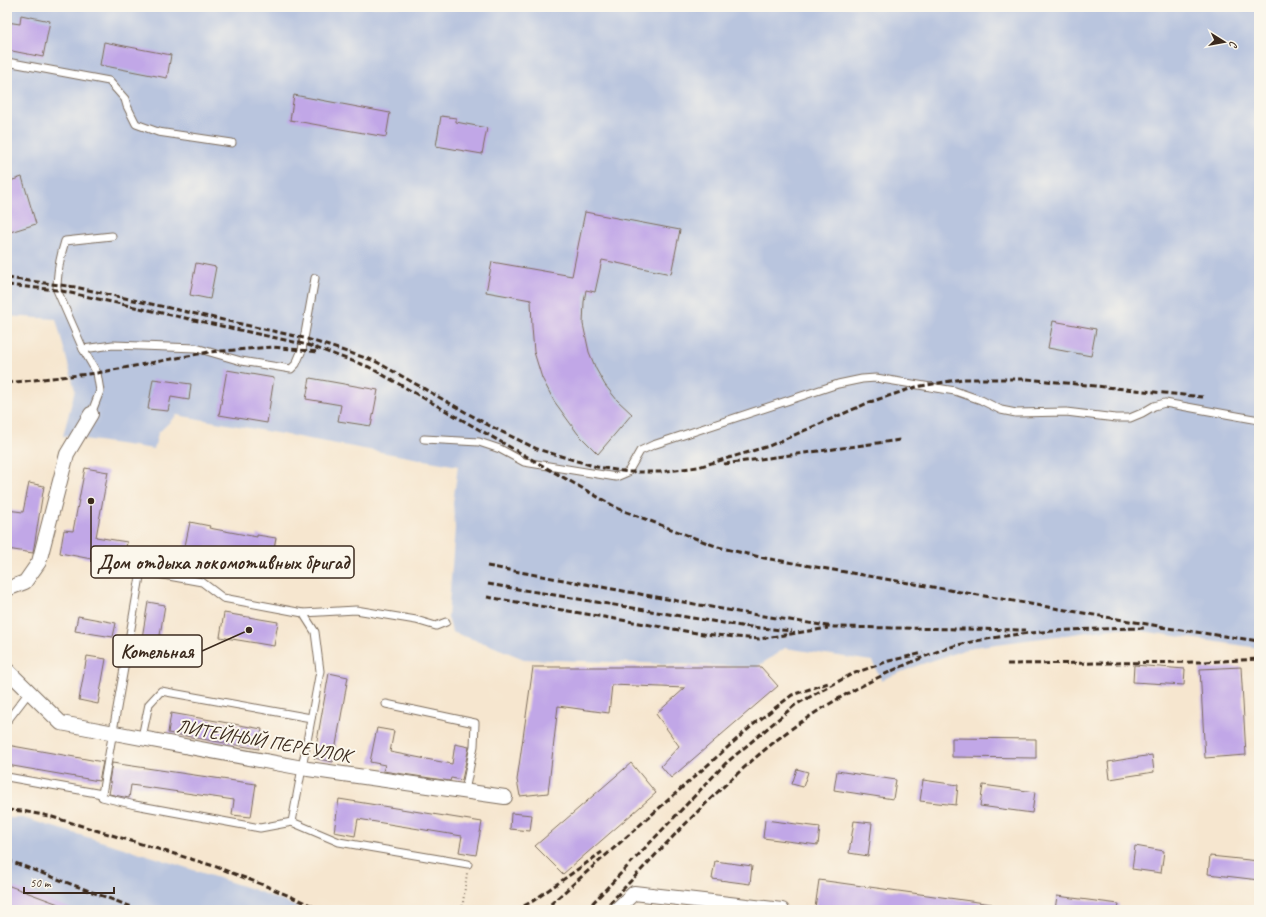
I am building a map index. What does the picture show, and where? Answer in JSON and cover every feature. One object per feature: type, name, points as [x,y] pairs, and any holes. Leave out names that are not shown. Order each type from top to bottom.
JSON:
[{"type":"street","points":[[7,589],[26,582],[39,562],[67,454],[91,414]]},
{"type":"street","name":"ЛИТЕЙНЫЙ ПЕРЕУЛОК","points":[[7,670],[61,723],[302,768],[504,797]]},
{"type":"street","points":[[616,910],[634,894],[782,910]]},
{"type":"lane","points":[[7,62],[109,81],[125,99],[136,124],[158,132],[232,143]]},
{"type":"lane","points":[[91,414],[100,390],[97,373],[83,349],[57,290],[65,241],[112,236]]},
{"type":"lane","points":[[83,349],[112,345],[196,348],[241,362],[291,369],[296,364],[302,350],[315,278]]},
{"type":"lane","points":[[424,439],[479,442],[500,449],[524,462],[616,477],[628,472],[640,451],[652,445],[838,384],[876,378],[955,391],[981,400],[1001,410],[1016,413],[1066,412],[1116,418],[1130,418],[1154,406],[1165,403],[1259,420]]},
{"type":"lane","points":[[102,794],[140,571],[202,582],[223,598],[303,614],[356,610],[416,620],[436,626],[446,622]]},
{"type":"lane","points":[[292,822],[320,671],[315,632],[303,614]]},
{"type":"lane","points":[[7,722],[30,691]]},
{"type":"lane","points":[[142,737],[149,704],[161,691],[311,718]]},
{"type":"lane","points":[[386,704],[474,723],[474,746],[465,791]]},
{"type":"lane","points":[[7,777],[102,794],[102,797],[135,805],[260,828],[292,822],[339,842],[468,864]]},
{"type":"path","points":[[462,910],[468,864]]},
{"type":"shaded area","points":[[7,7],[1259,7],[1259,648],[1120,628],[973,647],[919,665],[881,680],[872,661],[785,648],[757,667],[524,659],[452,632],[448,617],[455,528],[453,503],[458,466],[177,415],[158,433],[154,449],[63,436],[75,390],[56,319],[7,316]]},
{"type":"shaded area","points":[[7,818],[23,818],[144,854],[252,889],[305,910],[7,910]]},
{"type":"building","points":[[21,15],[50,21],[43,57],[7,50],[7,22],[20,24]]},
{"type":"building","points":[[104,42],[171,55],[167,78],[100,65]]},
{"type":"building","points":[[294,95],[390,113],[386,137],[290,120]]},
{"type":"building","points":[[441,116],[456,118],[456,122],[487,128],[482,154],[436,146]]},
{"type":"building","points":[[22,177],[36,224],[7,233],[7,182]]},
{"type":"building","points":[[585,212],[680,230],[671,274],[602,260],[595,292],[586,290],[583,324],[589,352],[605,385],[617,400],[632,414],[598,454],[578,434],[554,401],[542,378],[534,352],[531,300],[486,292],[492,262],[572,276]]},
{"type":"building","points":[[196,263],[216,267],[210,299],[190,295]]},
{"type":"building","points":[[1053,321],[1096,329],[1091,356],[1048,348]]},
{"type":"building","points":[[227,370],[274,378],[267,423],[219,415]]},
{"type":"building","points":[[310,378],[378,390],[371,426],[338,421],[341,405],[306,399]]},
{"type":"building","points":[[153,379],[191,384],[189,400],[171,397],[168,411],[148,409]]},
{"type":"building","points":[[85,468],[108,472],[96,537],[127,542],[123,565],[60,553],[64,530],[73,531]]},
{"type":"building","points":[[29,483],[44,486],[33,553],[7,549],[7,510],[23,512]]},
{"type":"building","points":[[190,522],[210,526],[209,528],[257,537],[257,535],[276,538],[272,559],[206,547],[206,550],[185,546]]},
{"type":"building","points":[[148,602],[165,605],[158,647],[141,644]]},
{"type":"building","points":[[224,613],[278,622],[274,646],[220,637]]},
{"type":"building","points":[[78,616],[116,623],[113,637],[75,631]]},
{"type":"building","points":[[87,656],[106,659],[98,704],[79,700]]},
{"type":"building","points":[[1134,665],[1185,669],[1184,685],[1133,682]]},
{"type":"building","points":[[533,667],[761,667],[778,686],[671,778],[661,766],[679,746],[656,714],[685,688],[612,685],[609,713],[558,706],[548,793],[520,796],[517,780]]},
{"type":"building","points":[[1241,667],[1246,755],[1205,758],[1200,669]]},
{"type":"building","points":[[329,673],[348,677],[333,762],[314,758]]},
{"type":"building","points":[[171,713],[262,729],[259,749],[168,733]]},
{"type":"building","points":[[377,728],[394,731],[390,752],[452,764],[455,744],[469,747],[462,780],[451,778],[450,781],[383,771],[385,765],[370,762]]},
{"type":"building","points":[[952,738],[1036,739],[1036,758],[952,757]]},
{"type":"building","points":[[7,745],[103,762],[99,781],[7,765]]},
{"type":"building","points":[[1152,755],[1154,772],[1110,779],[1108,762]]},
{"type":"building","points":[[112,763],[256,784],[251,817],[232,815],[234,800],[131,785],[129,798],[109,794]]},
{"type":"building","points":[[631,763],[656,793],[563,874],[535,846]]},
{"type":"building","points":[[797,769],[808,772],[803,787],[792,784]]},
{"type":"building","points":[[837,771],[896,780],[893,799],[834,790]]},
{"type":"building","points":[[923,780],[958,785],[956,805],[920,801]]},
{"type":"building","points":[[983,785],[1035,792],[1032,813],[980,806]]},
{"type":"building","points":[[339,799],[482,822],[476,855],[459,852],[462,836],[358,819],[355,836],[334,832]]},
{"type":"building","points":[[511,813],[532,815],[530,831],[510,829]]},
{"type":"building","points":[[765,820],[820,827],[818,845],[763,838]]},
{"type":"building","points":[[854,821],[872,823],[868,856],[849,853]]},
{"type":"building","points":[[1135,846],[1164,851],[1161,873],[1132,869]]},
{"type":"building","points":[[1210,856],[1259,861],[1259,880],[1208,874]]},
{"type":"building","points":[[715,861],[752,866],[750,884],[712,879]]},
{"type":"building","points":[[819,880],[992,904],[992,910],[826,910],[815,908]]},
{"type":"building","points":[[7,885],[72,909],[7,910]]},
{"type":"building","points":[[1057,896],[1119,904],[1118,910],[1055,910]]},
{"type":"railway","points":[[7,278],[75,287],[304,338],[375,361],[490,426],[537,449],[597,467],[628,472],[660,472],[698,467],[769,446],[870,402],[916,387],[962,379],[1027,379],[1203,397]]},
{"type":"railway","points":[[7,285],[57,290],[308,345],[369,367],[619,509],[718,547],[764,558],[1164,627]]},
{"type":"railway","points":[[7,383],[97,373],[209,352],[273,347],[318,352]]},
{"type":"railway","points":[[724,464],[900,440]]},
{"type":"railway","points":[[487,566],[738,612],[834,627],[1026,630]]},
{"type":"railway","points":[[488,584],[741,626],[792,631]]},
{"type":"railway","points":[[487,597],[703,634],[759,639],[828,628]]},
{"type":"railway","points":[[1160,627],[1259,641]]},
{"type":"railway","points":[[603,910],[714,795],[762,752],[813,714],[869,682],[935,652],[981,640],[1051,631],[1146,628]]},
{"type":"railway","points":[[586,910],[725,764],[795,705],[852,674],[889,661],[923,653]]},
{"type":"railway","points":[[1007,664],[1203,662],[1259,659]]},
{"type":"railway","points":[[544,910],[754,724],[792,695],[828,683]]},
{"type":"railway","points":[[7,810],[49,816],[214,866],[322,910]]},
{"type":"railway","points":[[516,910],[533,901],[602,852]]},
{"type":"railway","points":[[7,860],[140,910]]},
{"type":"place","name":"Дом отдыха локомотивных бригад","points":[[91,501]]},
{"type":"place","name":"Котельная","points":[[249,630]]}]
